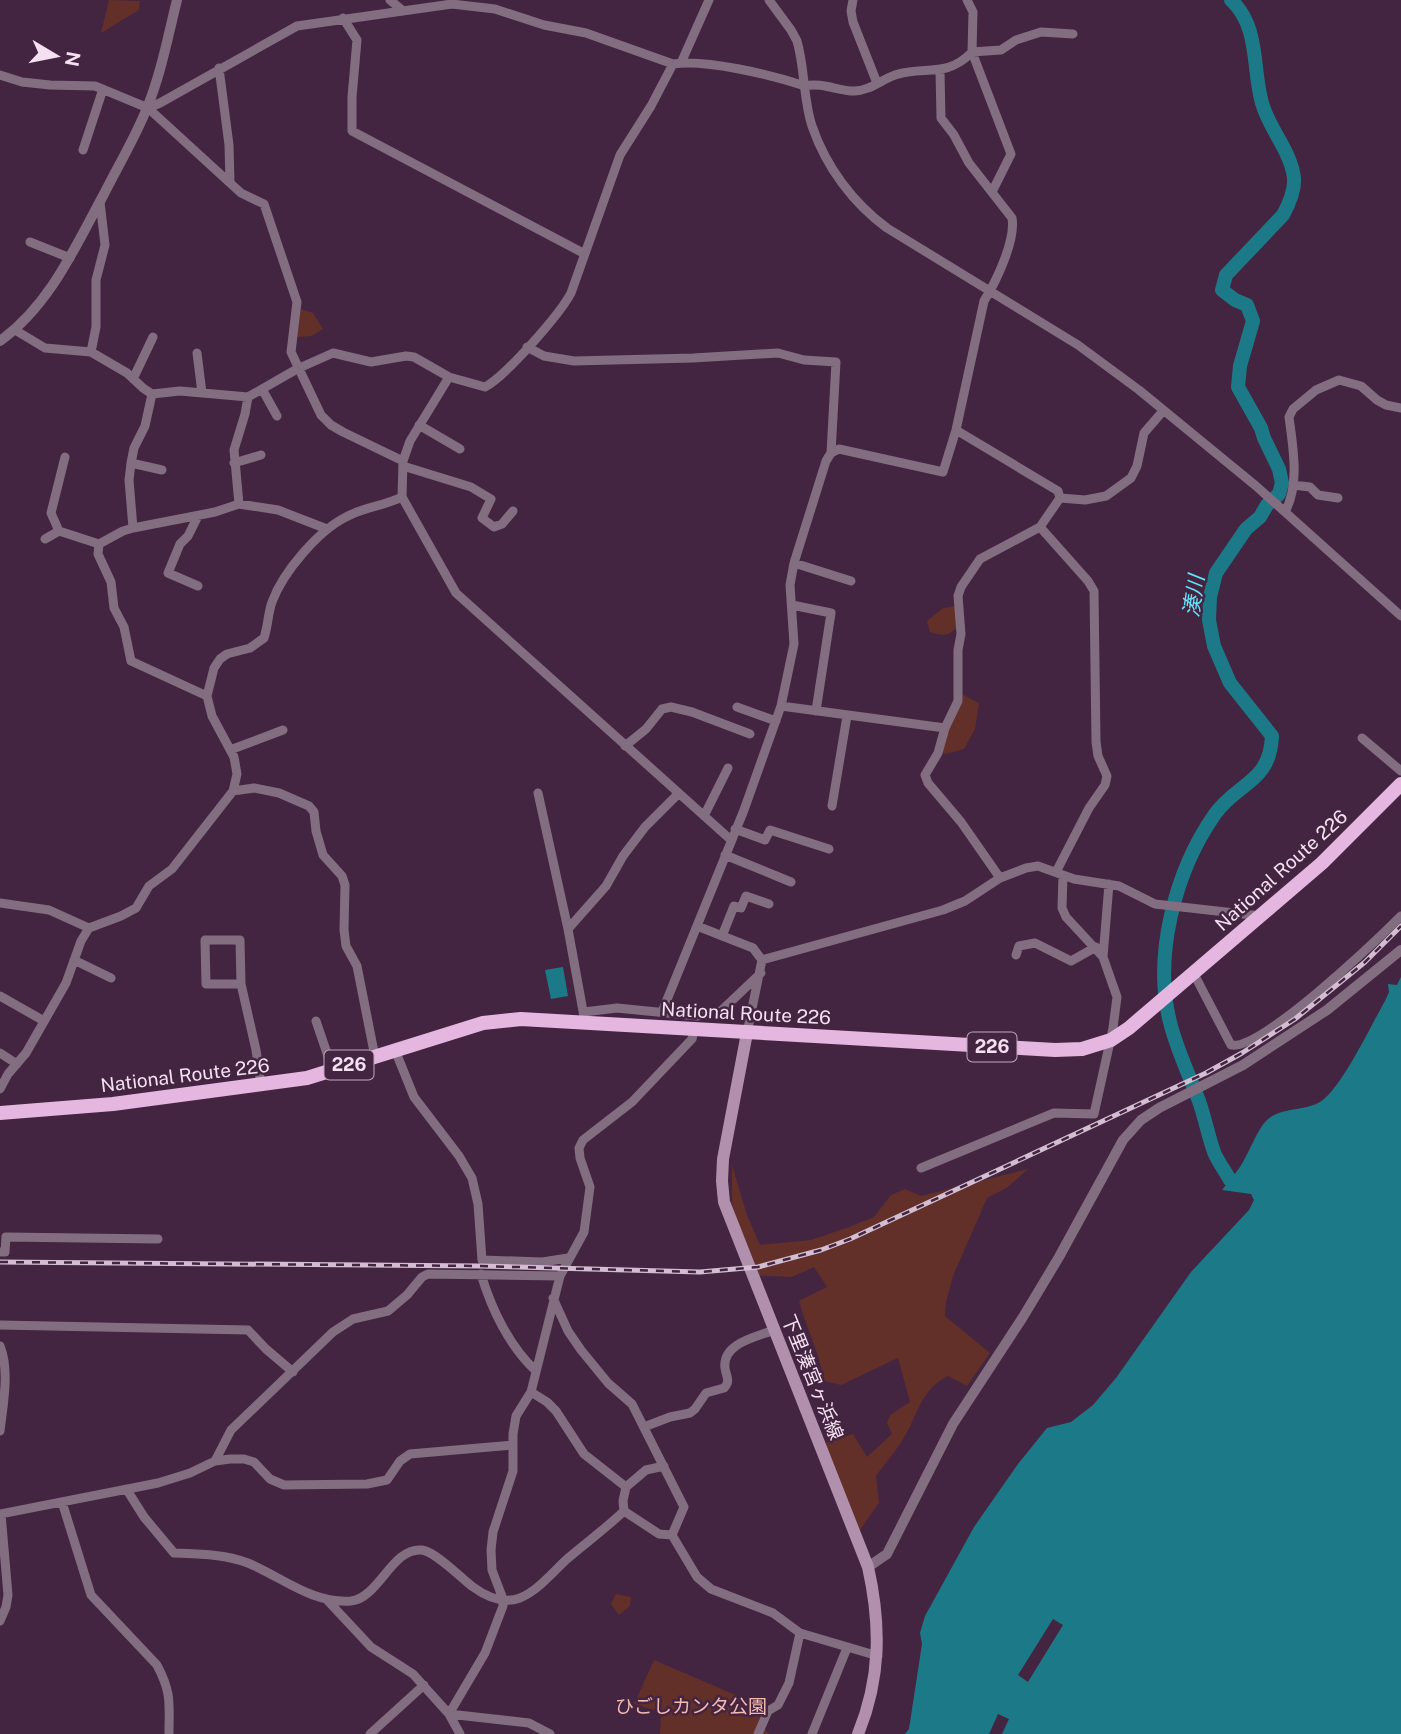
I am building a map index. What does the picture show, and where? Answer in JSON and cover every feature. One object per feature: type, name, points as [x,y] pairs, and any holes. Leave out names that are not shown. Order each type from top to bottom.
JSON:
[{"type":"highway","name":"National Route 226","points":[[0,1113],[113,1104],[307,1078],[483,1023],[521,1019],[584,1017],[694,1029],[1055,1050],[1082,1049],[1111,1040],[1152,1010],[1322,863],[1401,784]]},
{"type":"main road","name":"下里湊宮ヶ浜線","points":[[747,1032],[722,1171],[724,1202],[867,1567],[875,1597],[878,1656],[870,1703],[858,1734]]},
{"type":"street","points":[[0,341],[15,330],[47,294],[100,202],[148,107],[177,0]]},
{"type":"street","points":[[390,0],[402,10]]},
{"type":"street","points":[[15,330],[45,348],[91,352],[120,368],[152,394],[173,391],[248,397],[333,353],[371,362],[406,356],[420,359],[449,377],[485,387],[564,307],[620,155],[677,63],[709,0]]},
{"type":"street","points":[[769,0],[796,41],[811,124],[835,172],[855,200],[887,228],[1098,359],[1283,510],[1401,615]]},
{"type":"street","points":[[853,0],[853,22],[877,83]]},
{"type":"street","points":[[967,0],[973,12],[972,52],[1011,154],[992,192]]},
{"type":"street","points":[[148,107],[160,103],[297,26],[452,4],[497,5],[544,25],[586,33],[677,63],[751,72],[805,86],[813,84],[859,91],[909,72],[940,71],[972,52],[1001,50],[1016,40],[1041,32],[1073,34]]},
{"type":"street","points":[[343,18],[357,40],[352,131],[585,254]]},
{"type":"street","points":[[219,68],[229,145],[230,183]]},
{"type":"street","points":[[831,453],[839,449],[943,472],[956,430],[984,301],[991,291],[1012,237],[1012,218],[969,163],[941,118],[940,71]]},
{"type":"street","points":[[0,75],[36,84],[83,85],[103,89],[148,107],[240,193],[264,204],[297,302],[291,352],[321,415],[331,425],[403,463],[471,487],[491,499],[482,518],[494,527],[502,524],[513,511]]},
{"type":"street","points":[[83,150],[103,89]]},
{"type":"street","points":[[91,352],[96,327],[96,280],[105,245],[100,202]]},
{"type":"street","points":[[30,242],[69,258]]},
{"type":"street","points":[[133,379],[153,337]]},
{"type":"street","points":[[527,347],[544,356],[584,361],[778,353],[804,360],[836,362],[831,453],[826,461],[794,563],[790,585],[794,644],[781,706],[662,1012]]},
{"type":"street","points":[[197,353],[202,393]]},
{"type":"street","points":[[449,377],[410,441],[403,463],[402,496],[450,584],[464,602],[731,840]]},
{"type":"street","points":[[1283,510],[1290,501],[1293,485],[1289,417],[1293,409],[1316,390],[1339,380],[1362,386],[1377,400],[1401,408]]},
{"type":"street","points":[[262,389],[276,416]]},
{"type":"street","points":[[133,528],[129,480],[131,463],[134,448],[145,426],[152,394]]},
{"type":"street","points":[[239,504],[234,463],[236,438],[245,415],[248,397]]},
{"type":"street","points":[[1060,498],[1084,500],[1106,496],[1131,478],[1137,466],[1144,433],[1163,411]]},
{"type":"street","points":[[419,425],[460,449]]},
{"type":"street","points":[[956,430],[1058,491],[1060,498]]},
{"type":"street","points":[[234,463],[261,455]]},
{"type":"street","points":[[65,457],[51,513],[60,531],[99,544],[133,528],[198,516],[239,504],[278,510],[327,529]]},
{"type":"street","points":[[131,463],[162,470]]},
{"type":"street","points":[[1293,485],[1310,487],[1318,495],[1338,498]]},
{"type":"street","points":[[0,1089],[26,1053],[71,973],[89,928],[136,908],[149,886],[172,869],[233,791],[237,774],[234,757],[212,716],[207,696],[214,668],[220,659],[227,654],[250,648],[264,638],[271,603],[308,546],[346,516],[402,496]]},
{"type":"street","points":[[1000,877],[961,821],[928,783],[925,775],[958,701],[958,650],[961,634],[958,596],[961,587],[980,559],[1040,527],[1060,498]]},
{"type":"street","points":[[198,516],[193,528],[180,544],[168,573],[198,586]]},
{"type":"street","points":[[921,1168],[1054,1113],[1094,1114],[1111,1040],[1117,997],[1103,957],[1066,917],[1062,908],[1059,874],[1088,808],[1105,785],[1107,776],[1098,756],[1096,742],[1094,591],[1040,527]]},
{"type":"street","points":[[45,539],[60,531]]},
{"type":"street","points":[[99,544],[98,554],[111,583],[114,608],[124,627],[131,661],[207,696]]},
{"type":"street","points":[[794,563],[851,581]]},
{"type":"street","points":[[792,605],[831,613],[816,711]]},
{"type":"street","points":[[781,706],[945,728]]},
{"type":"street","points":[[625,746],[646,729],[662,709],[671,707],[750,734]]},
{"type":"street","points":[[737,707],[776,721]]},
{"type":"street","points":[[832,806],[847,716]]},
{"type":"street","points":[[230,750],[283,730]]},
{"type":"street","points":[[1362,738],[1401,771]]},
{"type":"street","points":[[704,817],[728,768]]},
{"type":"street","points":[[233,791],[254,789],[279,793],[309,806],[314,812],[323,855],[342,876],[345,885],[346,946],[356,966],[376,1057]]},
{"type":"street","points":[[538,793],[584,1017],[617,1008],[697,1016],[714,1014],[722,1010],[761,972]]},
{"type":"street","points":[[568,929],[607,886],[623,856],[645,827],[678,794]]},
{"type":"street","points":[[735,829],[765,840],[770,830],[830,849]]},
{"type":"street","points":[[725,855],[791,882]]},
{"type":"street","points":[[762,960],[943,909],[965,901],[1000,877],[1038,866],[1059,874],[1109,884],[1155,904],[1261,916]]},
{"type":"street","points":[[1103,957],[1109,884]]},
{"type":"street","points":[[722,936],[734,906],[741,908],[746,896],[769,904]]},
{"type":"street","points":[[0,903],[49,910],[89,928]]},
{"type":"street","points":[[1194,974],[1231,1045],[1240,1045],[1264,1032],[1323,989],[1401,916]]},
{"type":"street","points":[[697,926],[753,948],[762,960],[747,1032]]},
{"type":"street","points":[[241,984],[205,984],[205,940],[240,940],[241,984],[261,1085]]},
{"type":"street","points":[[1016,955],[1019,946],[1035,943],[1071,961],[1096,947]]},
{"type":"street","points":[[867,1567],[887,1554],[953,1424],[1029,1307],[1123,1140],[1141,1120],[1267,1051],[1327,1010],[1401,950]]},
{"type":"street","points":[[74,960],[111,978]]},
{"type":"street","points":[[0,996],[44,1021]]},
{"type":"street","points":[[316,1021],[333,1070]]},
{"type":"street","points":[[449,1714],[475,1673],[503,1606],[492,1570],[493,1532],[513,1471],[516,1416],[531,1392],[560,1276],[568,1258],[580,1244],[584,1232],[590,1187],[579,1148],[583,1140],[632,1102],[692,1039],[694,1029]]},
{"type":"street","points":[[395,1050],[414,1097],[459,1156],[472,1178],[478,1205],[482,1260],[542,1262],[568,1258]]},
{"type":"street","points":[[0,1053],[17,1063]]},
{"type":"street","points":[[0,1252],[5,1252],[6,1237],[158,1239]]},
{"type":"street","points":[[215,1461],[231,1430],[342,1324],[359,1317],[388,1311],[407,1295],[422,1277],[428,1274],[560,1276]]},
{"type":"street","points":[[481,1274],[489,1301],[500,1323],[536,1371]]},
{"type":"street","points":[[553,1298],[568,1331],[608,1384],[632,1404],[664,1466],[684,1507],[672,1535]]},
{"type":"street","points":[[0,1325],[248,1330],[293,1373]]},
{"type":"street","points":[[643,1427],[690,1413],[706,1393],[724,1388],[729,1381],[725,1361],[731,1349],[774,1330]]},
{"type":"street","points":[[0,1346],[4,1355],[5,1372],[0,1431]]},
{"type":"street","points":[[531,1392],[556,1411],[584,1454],[626,1487]]},
{"type":"street","points":[[0,1621],[8,1595],[0,1514],[127,1490],[190,1473],[215,1461],[249,1460],[270,1479],[284,1485],[367,1484],[387,1480],[400,1461],[410,1454],[513,1445]]},
{"type":"street","points":[[624,1511],[626,1487],[646,1470],[664,1466]]},
{"type":"street","points":[[127,1490],[144,1517],[174,1553],[212,1555],[246,1562],[283,1582],[328,1601],[371,1647],[405,1668],[424,1685],[449,1714],[460,1734]]},
{"type":"street","points":[[62,1502],[91,1595],[157,1665],[163,1676],[169,1691],[169,1734]]},
{"type":"street","points":[[328,1601],[361,1598],[372,1590],[390,1566],[412,1551],[418,1550],[430,1552],[484,1595],[503,1599],[525,1596],[534,1592],[624,1511]]},
{"type":"street","points":[[624,1511],[659,1534],[672,1535]]},
{"type":"street","points":[[672,1535],[703,1583],[734,1599],[773,1613],[800,1633],[878,1656]]},
{"type":"street","points":[[758,1734],[768,1711],[778,1705],[789,1683],[800,1633]]},
{"type":"street","points":[[812,1734],[847,1648]]},
{"type":"street","points":[[370,1734],[424,1685]]},
{"type":"street","points":[[449,1714],[529,1723],[550,1734]]},
{"type":"green space","points":[[109,0],[140,1],[139,10],[101,33]]},
{"type":"green space","points":[[301,309],[313,313],[323,329],[312,336],[297,337]]},
{"type":"green space","points":[[956,606],[958,626],[954,630],[945,635],[930,632],[927,621],[943,608]]},
{"type":"green space","points":[[961,694],[979,703],[975,729],[964,749],[945,754],[941,751]]},
{"type":"green space","points":[[732,1165],[747,1215],[760,1245],[811,1240],[849,1227],[874,1217],[891,1195],[905,1189],[921,1196],[1028,1169],[1008,1187],[987,1198],[953,1276],[946,1302],[945,1316],[990,1353],[967,1386],[948,1376],[932,1387],[903,1440],[876,1476],[879,1503],[857,1534],[822,1444],[853,1434],[867,1457],[892,1434],[887,1423],[890,1415],[910,1402],[898,1358],[841,1385],[824,1381],[799,1301],[827,1287],[814,1267],[792,1277],[751,1275],[732,1203]]},
{"type":"green space","points":[[616,1594],[631,1597],[630,1606],[619,1615],[611,1604]]},
{"type":"green space","name":"ひごしカンタ公園","points":[[654,1660],[766,1708],[758,1725],[770,1734],[660,1734],[661,1712],[634,1704]]},
{"type":"shaded area","points":[[563,967],[568,996],[551,999],[545,970]]},
{"type":"shaded area","points":[[1401,977],[1401,1734],[905,1734],[909,1729],[922,1644],[920,1633],[925,1616],[974,1527],[1047,1428],[1071,1422],[1093,1405],[1116,1378],[1191,1272],[1249,1210],[1254,1200],[1251,1194],[1222,1190],[1242,1164],[1262,1126],[1271,1117],[1313,1105],[1329,1095],[1347,1070],[1385,1001],[1389,992],[1388,984],[1397,985]]},
{"type":"pier","points":[[1053,1619],[1063,1625],[1028,1682],[1018,1675]]},
{"type":"pier","points":[[998,1714],[1009,1719],[1002,1734],[989,1734]]},
{"type":"waterway","name":"湊川","points":[[1230,1180],[1214,1152],[1199,1101],[1174,1036],[1166,1000],[1164,972],[1171,916],[1178,888],[1189,862],[1215,814],[1251,781],[1265,764],[1272,736],[1230,683],[1214,646],[1209,620],[1210,597],[1216,573],[1246,529],[1279,494],[1282,483],[1279,469],[1261,428],[1238,387],[1240,366],[1253,321],[1247,305],[1222,290],[1226,275],[1283,215],[1294,183],[1289,159],[1262,103],[1254,48],[1247,23],[1231,0]]},
{"type":"railway","points":[[0,1262],[479,1266],[700,1272],[758,1267],[850,1239],[1206,1073],[1295,1019],[1365,962],[1401,926]]}]
